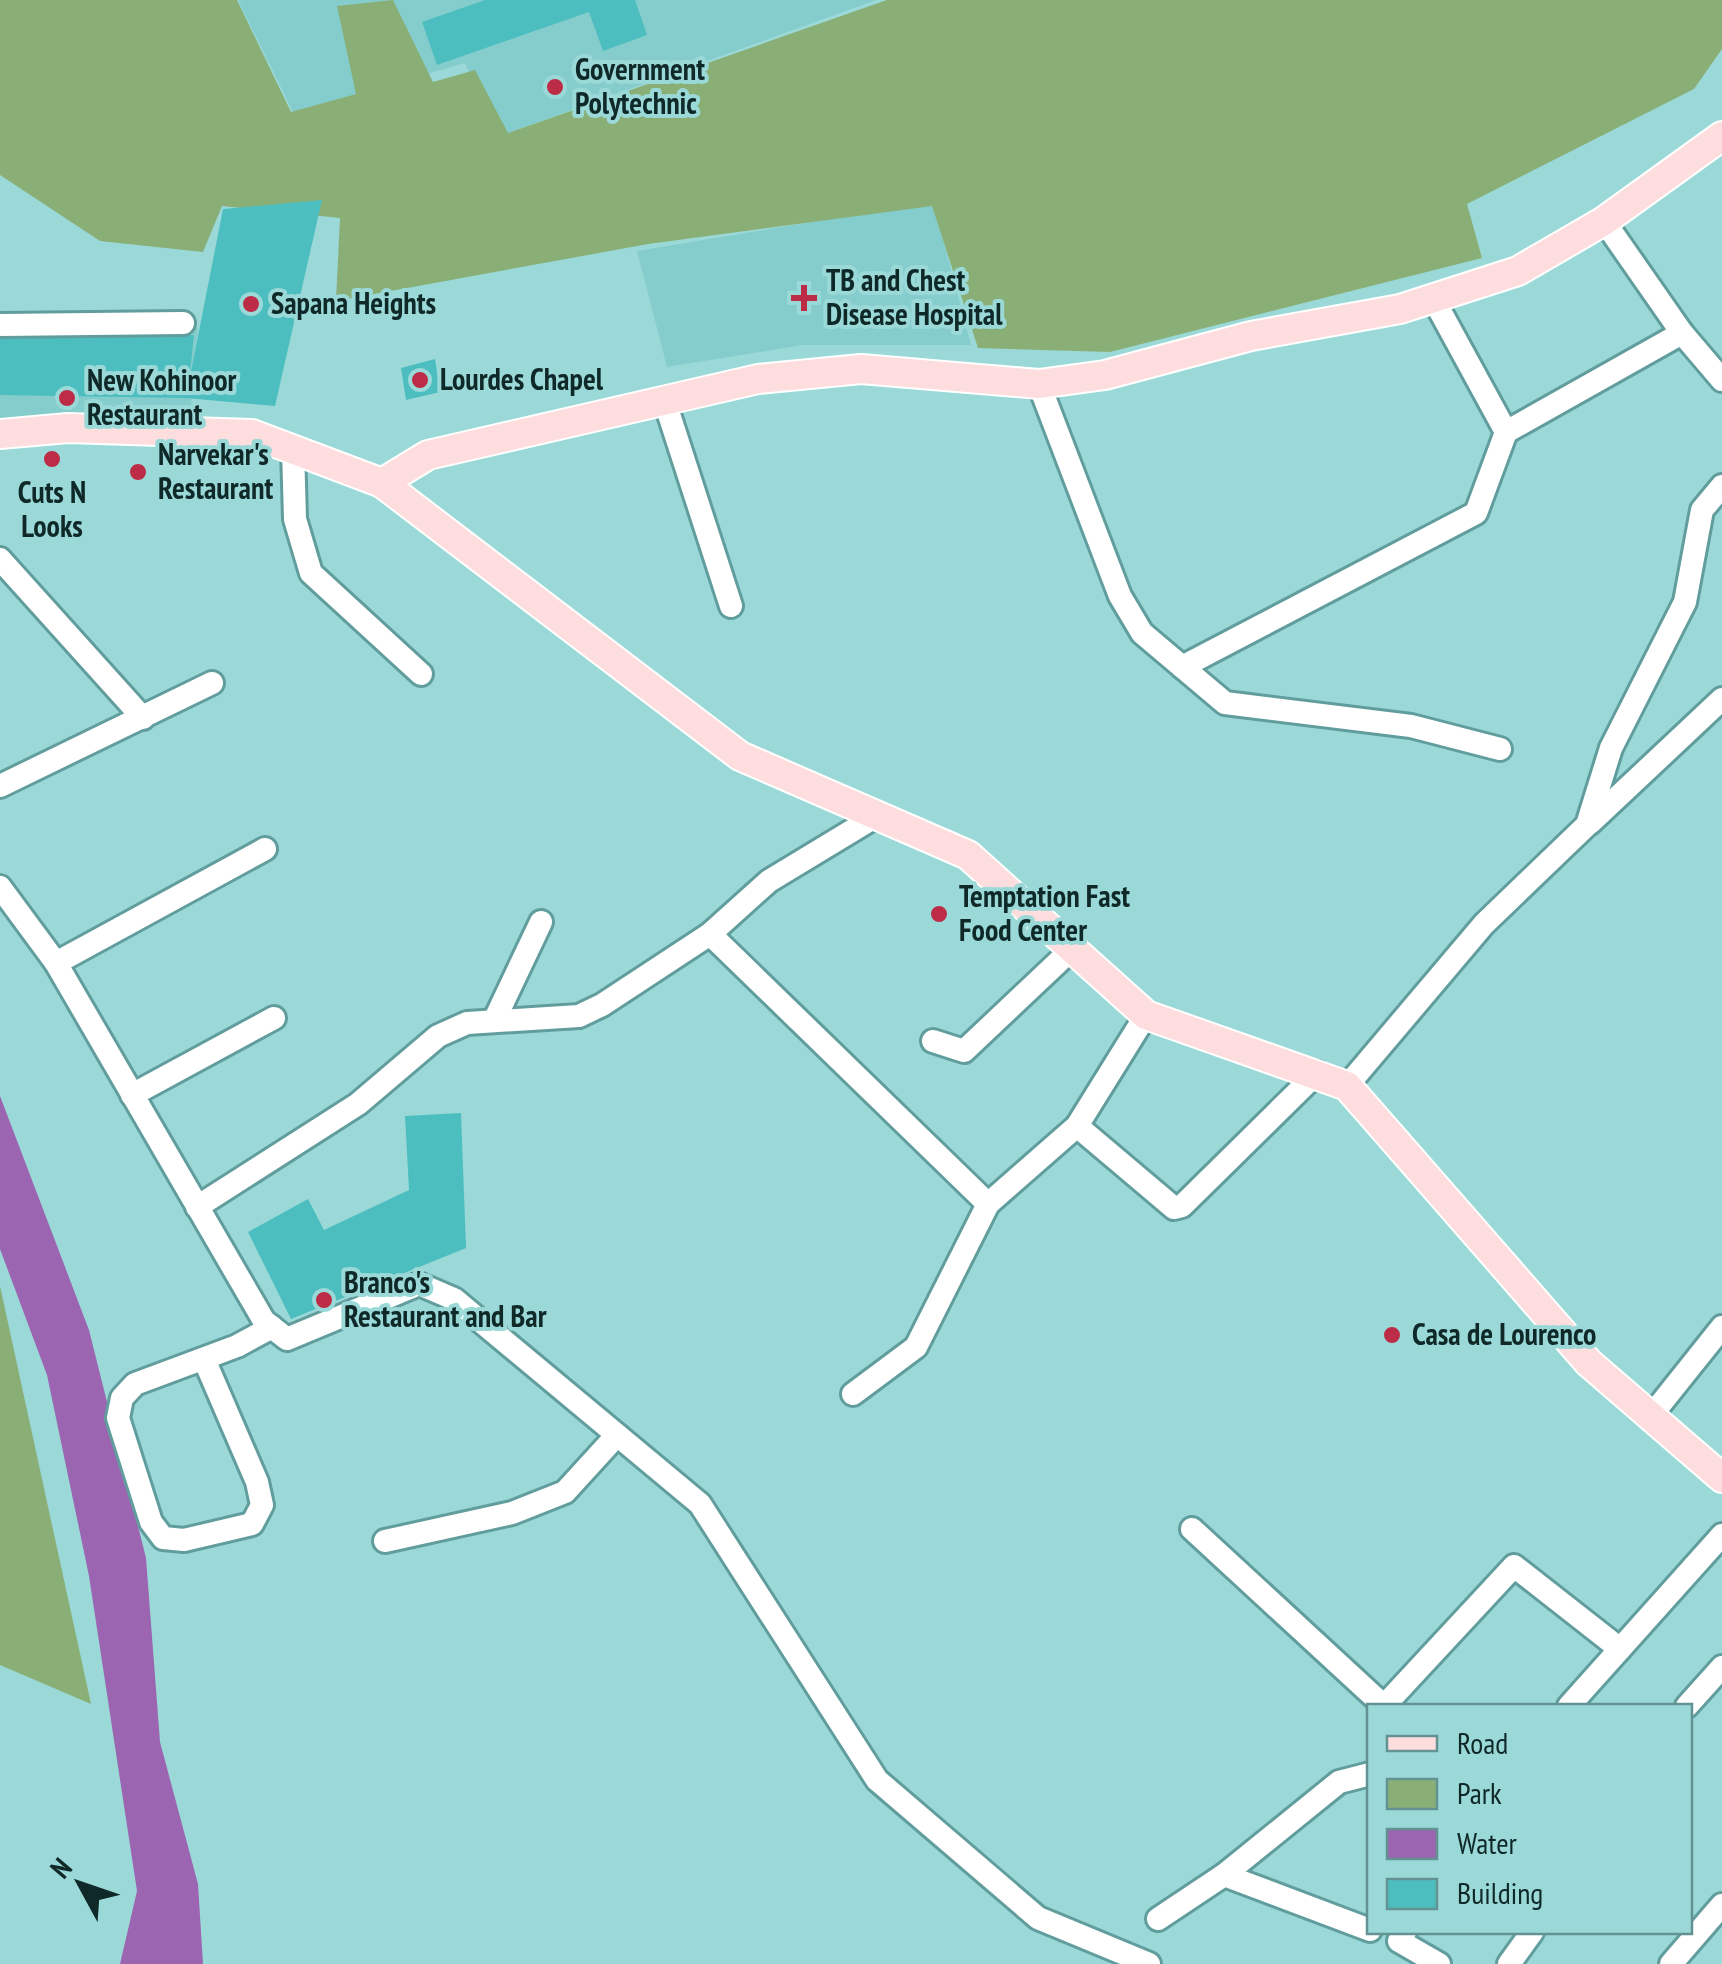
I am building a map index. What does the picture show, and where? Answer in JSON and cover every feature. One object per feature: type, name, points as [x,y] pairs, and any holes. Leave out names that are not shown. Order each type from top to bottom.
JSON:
[{"type":"main road","points":[[382,483],[428,455],[758,378],[860,369],[1039,384],[1105,376],[1252,336],[1434,300],[1518,271],[1604,221],[1722,136]]},
{"type":"main road","points":[[0,434],[68,428],[252,434],[382,483],[740,756],[968,854],[1146,1015],[1317,1072],[1347,1086],[1589,1364],[1722,1478]]},
{"type":"street","points":[[1604,221],[1682,333],[1722,380]]},
{"type":"street","points":[[1434,300],[1506,432]]},
{"type":"street","points":[[0,326],[183,322]]},
{"type":"street","points":[[1182,667],[1476,513],[1506,432],[1682,333]]},
{"type":"street","points":[[1039,384],[1120,596],[1142,633],[1225,703],[1411,726],[1500,749]]},
{"type":"street","points":[[665,402],[731,606]]},
{"type":"street","points":[[293,448],[295,519],[311,573],[421,674]]},
{"type":"street","points":[[1588,826],[1610,748],[1685,602],[1702,510],[1722,486]]},
{"type":"street","points":[[0,559],[143,718]]},
{"type":"street","points":[[0,786],[212,683]]},
{"type":"street","points":[[1347,1086],[1484,924],[1722,699]]},
{"type":"street","points":[[197,1208],[358,1104],[438,1036],[467,1023],[578,1016],[630,989],[710,934],[769,881],[878,815]]},
{"type":"street","points":[[56,963],[265,850]]},
{"type":"street","points":[[0,887],[56,963],[264,1321],[287,1338],[418,1284],[454,1298],[700,1504],[877,1780],[1038,1918],[1149,1964]]},
{"type":"street","points":[[494,1021],[541,922]]},
{"type":"street","points":[[710,934],[988,1204]]},
{"type":"street","points":[[932,1041],[964,1051],[1072,949]]},
{"type":"street","points":[[853,1394],[916,1347],[988,1204],[1077,1126],[1146,1015]]},
{"type":"street","points":[[132,1095],[274,1018]]},
{"type":"street","points":[[1077,1126],[1174,1208],[1182,1206],[1317,1072]]},
{"type":"street","points":[[204,1358],[257,1482],[262,1505],[252,1524],[184,1540],[163,1538],[151,1522],[118,1418],[122,1398],[135,1384],[272,1327]]},
{"type":"street","points":[[1651,1416],[1722,1327]]},
{"type":"street","points":[[385,1541],[512,1514],[566,1492],[617,1434]]},
{"type":"street","points":[[1192,1529],[1382,1704]]},
{"type":"street","points":[[1571,1704],[1722,1535]]},
{"type":"street","points":[[1386,1704],[1514,1566],[1620,1649]]},
{"type":"street","points":[[1689,1704],[1722,1666]]},
{"type":"street","points":[[1158,1919],[1224,1875],[1339,1782],[1367,1775]]},
{"type":"street","points":[[1224,1875],[1367,1929]]},
{"type":"street","points":[[1671,1964],[1722,1906]]},
{"type":"street","points":[[1509,1964],[1531,1934]]},
{"type":"street","points":[[1402,1936],[1438,1964]]},
{"type":"shaded area","name":"Government Polytechnic","points":[[238,0],[876,0],[497,137],[465,63],[293,112]]},
{"type":"shaded area","name":"TB and Chest Disease Hospital","points":[[933,202],[971,345],[803,345],[667,367],[637,251]]},
{"type":"shaded area","points":[[198,328],[190,417],[0,424],[0,330]]},
{"type":"green space","points":[[0,0],[237,0],[291,112],[356,94],[337,6],[393,0],[433,82],[475,70],[508,133],[887,0],[1722,0],[1722,49],[1694,89],[1467,204],[1482,258],[1110,352],[978,348],[932,206],[648,244],[336,301],[340,218],[222,206],[203,252],[100,241],[0,175]]},
{"type":"green space","points":[[0,1286],[91,1704],[0,1665]]},
{"type":"water","points":[[0,1096],[89,1330],[146,1558],[160,1742],[198,1884],[203,1964],[120,1964],[137,1891],[89,1576],[47,1375],[0,1249]]},
{"type":"building","points":[[485,0],[635,0],[647,35],[603,51],[589,12],[437,65],[422,22]]},
{"type":"building","name":"Sapana Heights","points":[[322,200],[275,406],[185,398],[0,395],[0,337],[194,335],[189,382],[223,209]]},
{"type":"building","name":"Lourdes Chapel","points":[[435,359],[440,392],[406,400],[401,368]]},
{"type":"building","points":[[461,1113],[466,1248],[291,1319],[248,1232],[308,1199],[324,1230],[409,1190],[405,1116]]},
{"type":"place","name":"Government Polytechnic","points":[[555,87]]},
{"type":"place","name":"TB and Chest Disease Hospital","points":[[804,298]]},
{"type":"place","name":"Sapana Heights","points":[[251,304]]},
{"type":"place","name":"Lourdes Chapel","points":[[420,380]]},
{"type":"place","name":"New Kohinoor Restaurant","points":[[67,398]]},
{"type":"place","name":"Cuts N Looks","points":[[52,459]]},
{"type":"place","name":"Narvekar's Restaurant","points":[[138,472]]},
{"type":"place","name":"Temptation Fast Food Center","points":[[939,914]]},
{"type":"place","name":"Branco's Restaurant and Bar","points":[[324,1300]]},
{"type":"place","name":"Casa de Lourenco","points":[[1392,1335]]}]
